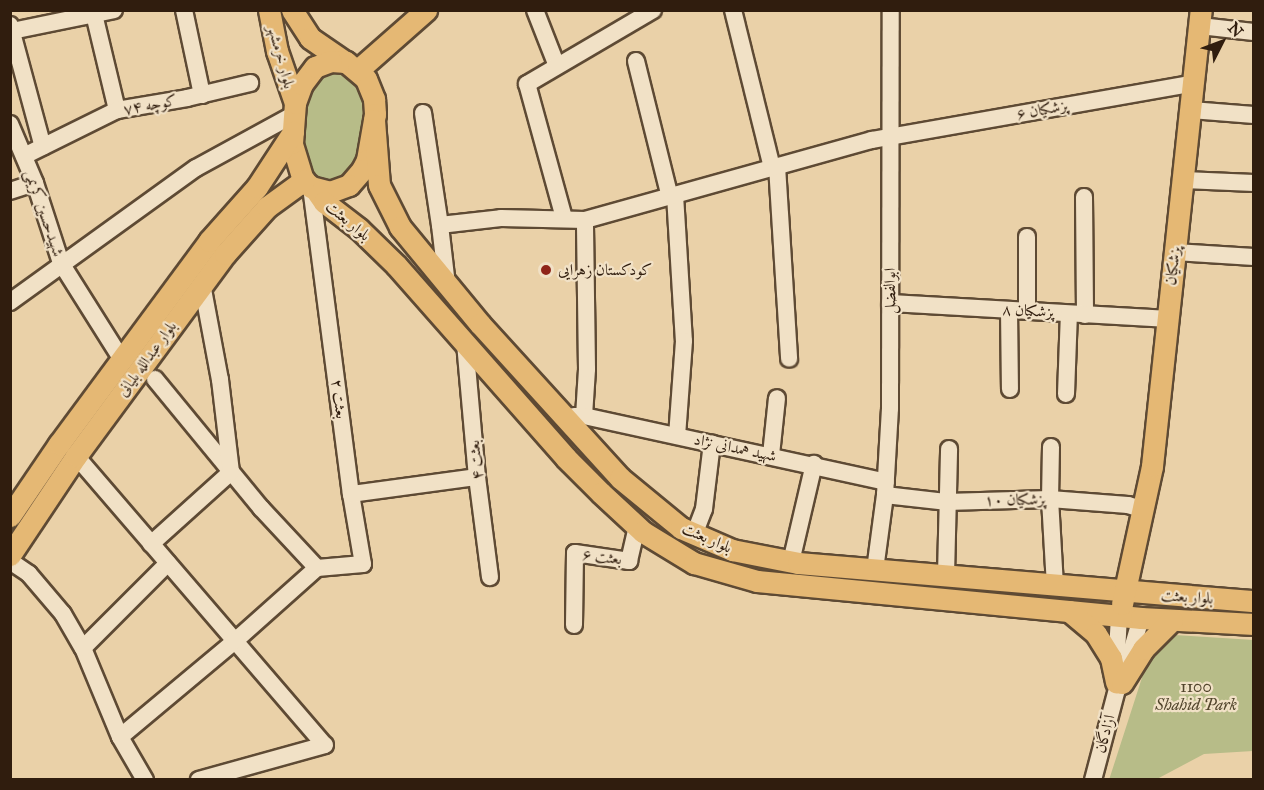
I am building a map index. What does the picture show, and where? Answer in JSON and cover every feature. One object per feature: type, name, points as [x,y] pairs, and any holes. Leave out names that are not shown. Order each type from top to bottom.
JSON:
[{"type":"main road","points":[[269,11],[282,16],[287,10]]},
{"type":"main road","name":"بلوار خرمشهر","points":[[292,10],[310,38],[352,66]]},
{"type":"main road","points":[[352,66],[426,10]]},
{"type":"main road","name":"بلوار خرمشهر","points":[[269,11],[293,117]]},
{"type":"main road","name":"پزشکیان","points":[[1141,618],[1134,592],[1143,516],[1152,466],[1200,18]]},
{"type":"main road","points":[[331,61],[352,66],[372,90],[374,120],[366,160],[358,176],[339,190],[330,192],[310,185],[293,151],[293,117],[305,79],[315,67],[331,61]]},
{"type":"main road","name":"بلوار عبدالله بلیانی","points":[[10,516],[59,444],[209,241],[257,188],[293,117]]},
{"type":"main road","name":"بلوار بعثت","points":[[374,120],[376,168],[383,195],[399,227],[447,286],[574,417],[638,495],[669,520],[693,535],[732,550],[791,562],[1254,601]]},
{"type":"main road","name":"بلوار عبدالله بلیانی","points":[[10,555],[76,456],[202,284],[248,227],[267,207],[310,185]]},
{"type":"main road","name":"بلوار بعثت","points":[[310,185],[324,202],[384,252],[566,458],[637,526],[682,558],[741,578],[1141,618],[1254,624]]},
{"type":"main road","name":"پزشکیان","points":[[1119,616],[1134,592]]},
{"type":"main road","points":[[1069,611],[1096,634],[1111,658],[1118,685]]},
{"type":"main road","points":[[1118,685],[1143,649],[1172,620]]},
{"type":"street","points":[[43,147],[11,28],[114,10]]},
{"type":"street","points":[[184,10],[202,94]]},
{"type":"street","points":[[535,10],[557,66]]},
{"type":"street","points":[[564,218],[526,84],[653,10]]},
{"type":"street","points":[[733,10],[775,167],[789,358]]},
{"type":"street","name":"ابوالفضل","points":[[875,570],[886,489],[890,303],[891,10]]},
{"type":"street","points":[[93,12],[117,111]]},
{"type":"street","points":[[1200,18],[1254,32]]},
{"type":"street","points":[[636,61],[673,196],[684,340],[677,436]]},
{"type":"street","name":"کوچه ۷۴","points":[[24,156],[117,111],[250,83]]},
{"type":"street","name":"پزشکیان ۶","points":[[585,220],[872,140],[1194,83]]},
{"type":"street","points":[[1191,110],[1254,115]]},
{"type":"street","points":[[423,113],[447,286]]},
{"type":"street","points":[[10,302],[61,263],[196,168],[293,117]]},
{"type":"street","name":"شهیدحسین کریمی","points":[[10,124],[34,183],[61,263],[122,360]]},
{"type":"street","points":[[1184,180],[1254,183]]},
{"type":"street","points":[[10,191],[34,183]]},
{"type":"street","name":"بعثت ۲","points":[[310,185],[351,494],[363,564],[317,568]]},
{"type":"street","points":[[1066,394],[1077,314],[1084,197]]},
{"type":"street","points":[[440,225],[501,218],[585,220],[587,369],[574,417]]},
{"type":"street","points":[[1027,237],[1027,311]]},
{"type":"street","points":[[1175,252],[1254,257]]},
{"type":"street","points":[[202,284],[220,380],[231,472]]},
{"type":"street","name":"پزشکیان ۸","points":[[890,303],[1166,319]]},
{"type":"street","points":[[1009,310],[1010,389]]},
{"type":"street","name":"بعثت ۴","points":[[465,343],[477,477],[490,577]]},
{"type":"street","points":[[120,737],[236,641],[317,568],[231,472],[155,379]]},
{"type":"street","points":[[771,455],[777,398]]},
{"type":"street","name":"شهید همدانی نژاد","points":[[574,417],[814,464],[886,489]]},
{"type":"street","points":[[693,535],[704,509],[712,443]]},
{"type":"street","points":[[1051,447],[1050,499],[1056,585]]},
{"type":"street","points":[[945,575],[949,449]]},
{"type":"street","points":[[76,456],[325,745],[201,779]]},
{"type":"street","points":[[791,562],[814,464]]},
{"type":"street","points":[[152,544],[231,472]]},
{"type":"street","points":[[351,494],[477,477]]},
{"type":"street","name":"پزشکیان ۱۰","points":[[886,489],[946,502],[1050,499],[1128,505],[1143,516]]},
{"type":"street","name":"بعثت ۶","points":[[574,625],[575,553],[629,561],[637,526]]},
{"type":"street","points":[[10,561],[29,574],[63,614],[83,648],[120,737],[145,780]]},
{"type":"street","points":[[83,648],[168,563]]},
{"type":"street","points":[[1118,685],[1119,616]]},
{"type":"street","points":[[1118,685],[1141,618]]},
{"type":"street","name":"آزادگان","points":[[1093,780],[1118,685]]},
{"type":"green space","points":[[344,67],[364,85],[365,136],[349,179],[320,183],[308,173],[300,141],[309,85],[320,71]]},
{"type":"green space","name":"1100 Shahid Park","points":[[1175,635],[1254,640],[1253,751],[1204,754],[1157,779],[1109,780],[1148,659]]},
{"type":"place","name":"کودکستان زهرایی","points":[[546,270]]}]
